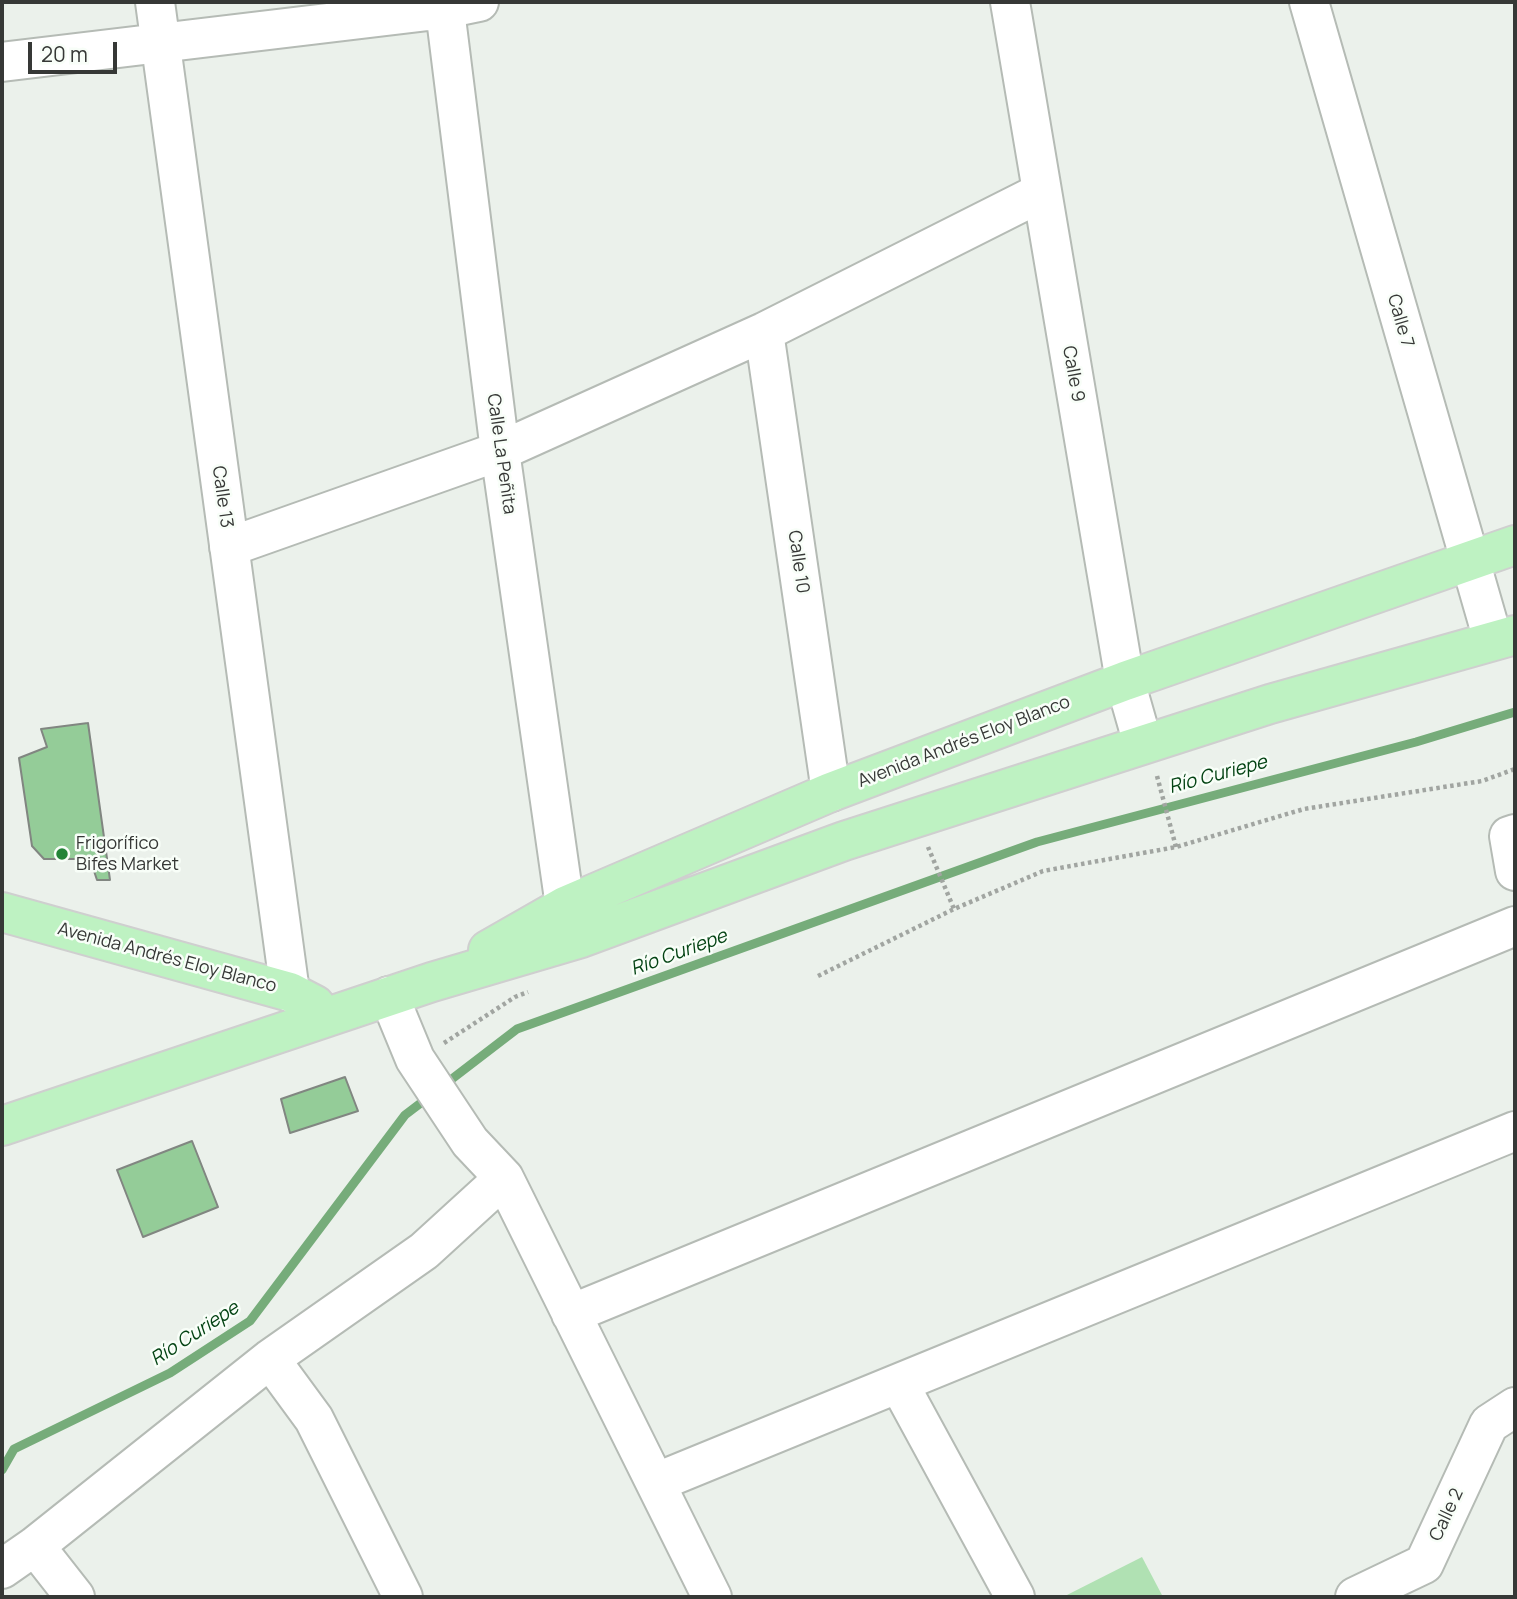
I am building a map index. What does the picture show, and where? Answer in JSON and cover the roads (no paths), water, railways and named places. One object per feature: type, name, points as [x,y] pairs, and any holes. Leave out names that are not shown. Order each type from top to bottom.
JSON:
[{"type":"main road","name":"Avenida Andrés Eloy Blanco","points":[[432,982],[565,906],[831,792],[1125,681],[1515,545]]},
{"type":"main road","name":"Avenida Andrés Eloy Blanco","points":[[2,1126],[432,982],[581,938],[844,841],[1150,760],[1270,704],[1504,638]]},
{"type":"main road","name":"Avenida Andrés Eloy Blanco","points":[[2,912],[290,992],[315,1004],[324,1018]]},
{"type":"street","name":"Calle 13","points":[[155,2],[290,992]]},
{"type":"street","name":"Calle 9","points":[[1010,2],[1125,681],[1150,760]]},
{"type":"street","name":"Calle 7","points":[[1309,2],[1469,561],[1504,638]]},
{"type":"street","points":[[2,62],[456,4]]},
{"type":"street","name":"Calle La Peñita","points":[[456,4],[500,451],[565,906]]},
{"type":"street","points":[[229,547],[500,451],[764,331],[1042,192]]},
{"type":"street","name":"Calle 10","points":[[764,331],[831,792]]},
{"type":"street","points":[[1515,834],[1509,836],[1515,871]]},
{"type":"street","points":[[571,1314],[1515,926]]},
{"type":"street","points":[[389,996],[415,1059],[470,1142],[504,1178],[712,1597]]},
{"type":"street","points":[[657,1482],[1515,1131]]},
{"type":"street","points":[[2,1569],[35,1546],[270,1359],[424,1251],[504,1178]]},
{"type":"street","points":[[270,1359],[314,1419],[404,1597]]},
{"type":"street","points":[[899,1384],[1015,1597]]},
{"type":"street","name":"Calle 2","points":[[1355,1597],[1424,1564],[1489,1424],[1515,1407]]},
{"type":"street","points":[[35,1546],[75,1597]]},
{"type":"waterway","name":"Río Curiepe","points":[[444,1085],[517,1029],[1037,842],[1416,742],[1515,712]]},
{"type":"waterway","name":"Río Curiepe","points":[[2,1470],[14,1449],[170,1373],[250,1321],[405,1115],[430,1096]]},
{"type":"place","name":"Frigorífico Bifes Market","points":[[62,854]]}]
